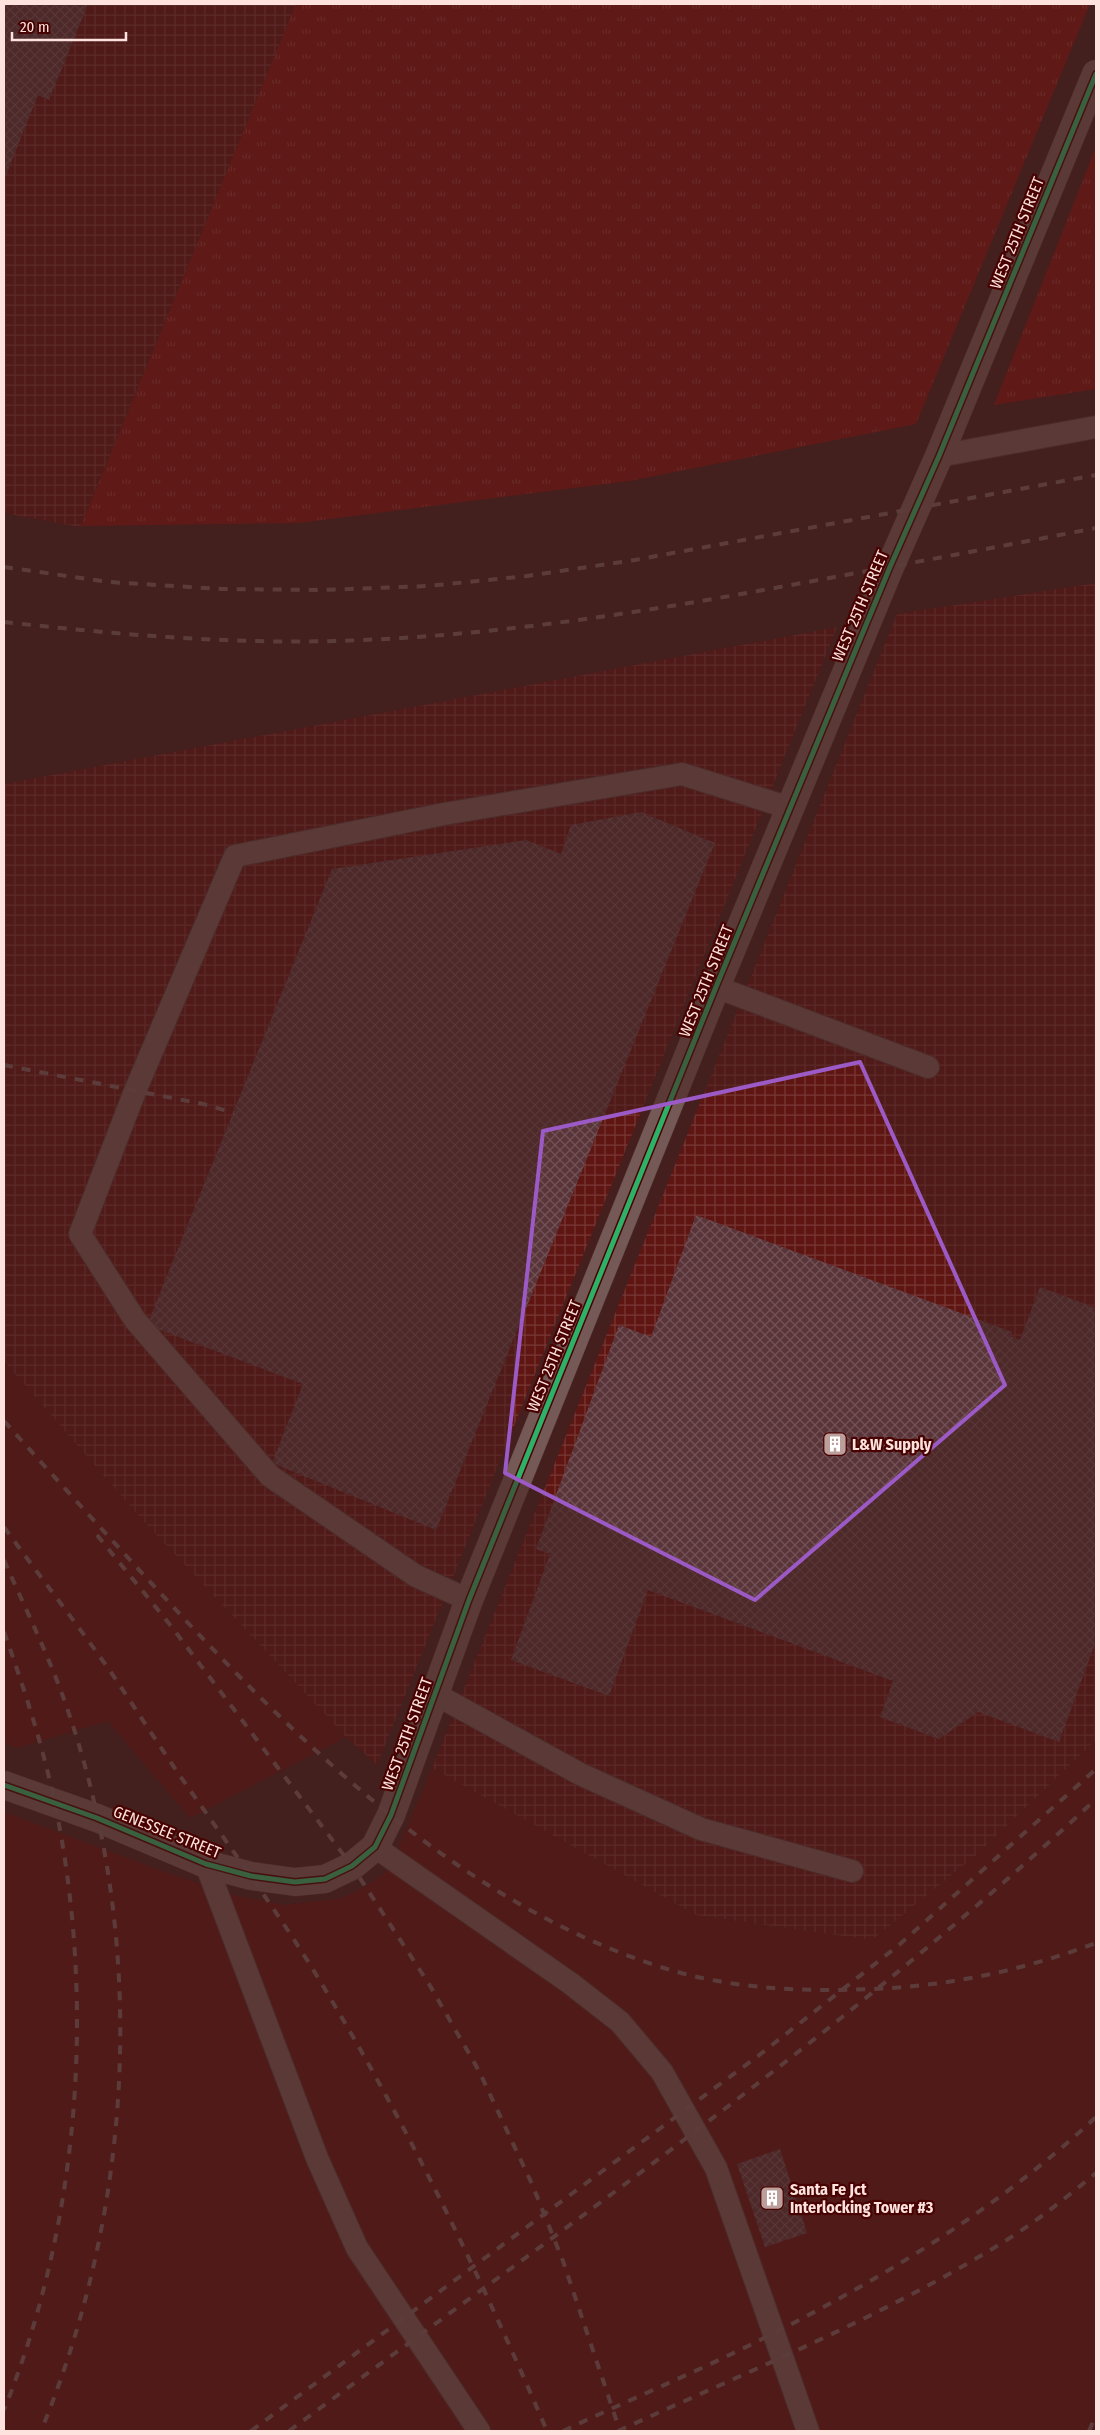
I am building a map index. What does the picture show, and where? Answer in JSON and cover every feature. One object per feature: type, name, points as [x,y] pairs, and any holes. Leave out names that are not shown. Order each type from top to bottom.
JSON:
[{"type":"street","name":"WEST 25TH STREET","points":[[325,1879],[352,1866],[375,1847],[391,1815],[469,1600],[716,987],[911,518],[939,456],[1096,74]]},
{"type":"street","name":"GENESSEE STREET","points":[[4,1785],[97,1818],[206,1864],[251,1876],[295,1882],[325,1879]]},
{"type":"lane","points":[[939,456],[1096,428]]},
{"type":"lane","points":[[469,1600],[416,1576],[270,1476],[135,1320],[80,1234],[134,1091],[235,856],[444,814],[682,774],[790,808]]},
{"type":"lane","points":[[716,987],[928,1067]]},
{"type":"lane","points":[[435,1694],[580,1774],[700,1829],[852,1871]]},
{"type":"lane","points":[[375,1847],[570,1983],[620,2022],[662,2072],[716,2168],[808,2431]]},
{"type":"lane","points":[[206,1864],[317,2158],[356,2248],[479,2431]]},
{"type":"highlighted area","points":[[860,1062],[1005,1385],[755,1600],[505,1473],[543,1131]]},
{"type":"shaded area","points":[[4,4],[296,4],[80,527],[4,513]]},
{"type":"shaded area","points":[[1096,583],[1096,1740],[975,1856],[872,1940],[696,1915],[432,1768],[897,614]]},
{"type":"shaded area","points":[[837,627],[377,1765],[346,1737],[137,1514],[4,1361],[4,784]]},
{"type":"shaded area","points":[[4,1361],[137,1514],[346,1737],[190,1818],[108,1721],[16,1748],[4,1742]]},
{"type":"shaded area","points":[[1096,1740],[1096,2431],[4,2431],[4,1812],[170,1874],[237,1896],[284,1905],[338,1899],[356,1892],[383,1875],[399,1847],[432,1768],[696,1915],[872,1940],[975,1856]]},
{"type":"green space","points":[[296,4],[1090,4],[916,424],[629,481],[298,523],[81,526]]},
{"type":"green space","points":[[1096,147],[1096,389],[994,405]]},
{"type":"building","points":[[4,4],[88,4],[49,100],[38,95],[4,180]]},
{"type":"building","points":[[641,812],[715,843],[436,1530],[272,1463],[303,1384],[147,1325],[332,869],[526,840],[561,854],[571,825]]},
{"type":"building","name":"L&W Supply","points":[[696,1215],[1012,1332],[1011,1336],[1020,1340],[1040,1287],[1096,1308],[1096,1641],[1059,1742],[978,1712],[939,1739],[880,1717],[893,1681],[648,1590],[609,1696],[511,1660],[550,1554],[536,1549],[619,1325],[651,1337]]},
{"type":"building","name":"Santa Fe Jct Interlocking Tower #3","points":[[780,2149],[807,2233],[765,2247],[737,2164]]},
{"type":"railway","points":[[4,567],[109,582],[221,589],[323,590],[428,586],[527,576],[635,560],[1096,475]]},
{"type":"railway","points":[[4,622],[128,634],[252,641],[335,641],[445,635],[499,630],[662,608],[1096,528]]},
{"type":"railway","points":[[4,1065],[203,1104],[234,1113]]},
{"type":"railway","points":[[4,1421],[190,1625],[294,1730],[349,1780],[406,1827],[466,1871],[529,1909],[595,1942],[664,1968],[715,1981],[767,1988],[819,1990],[901,1987],[958,1980],[1014,1969],[1096,1943]]},
{"type":"railway","points":[[4,1527],[108,1668],[320,1981],[413,2146],[496,2316],[547,2431]]},
{"type":"railway","points":[[97,1535],[171,1626],[352,1866],[429,1984],[479,2071],[532,2184],[563,2261],[620,2431]]},
{"type":"railway","points":[[4,1560],[66,1705],[92,1794],[110,1886],[119,1978],[120,2071],[112,2163],[96,2254],[72,2344],[41,2431]]},
{"type":"railway","points":[[4,1632],[32,1717],[55,1804],[68,1879],[75,1956],[77,2033],[73,2111],[64,2188],[50,2264],[30,2338],[4,2410]]},
{"type":"railway","points":[[251,2431],[758,2056],[899,1945],[1096,1769]]},
{"type":"railway","points":[[289,2431],[599,2203],[803,2048],[903,1968],[1001,1885],[1096,1799]]},
{"type":"railway","points":[[563,2431],[750,2345],[819,2310],[903,2262],[944,2236],[1022,2180],[1096,2117]]},
{"type":"railway","points":[[618,2431],[815,2342],[912,2294],[1005,2241],[1052,2208],[1096,2173]]},
{"type":"railway","points":[[1089,2431],[1096,2415]]},
{"type":"cycle path","points":[[4,1785],[97,1818],[206,1864],[251,1876],[295,1882],[325,1879],[352,1866],[375,1847],[391,1815],[469,1600],[716,987],[890,567],[939,456],[1096,74]]},
{"type":"place","name":"L&W Supply","points":[[835,1444]]},
{"type":"place","name":"Santa Fe Jct Interlocking Tower #3","points":[[772,2198]]}]
